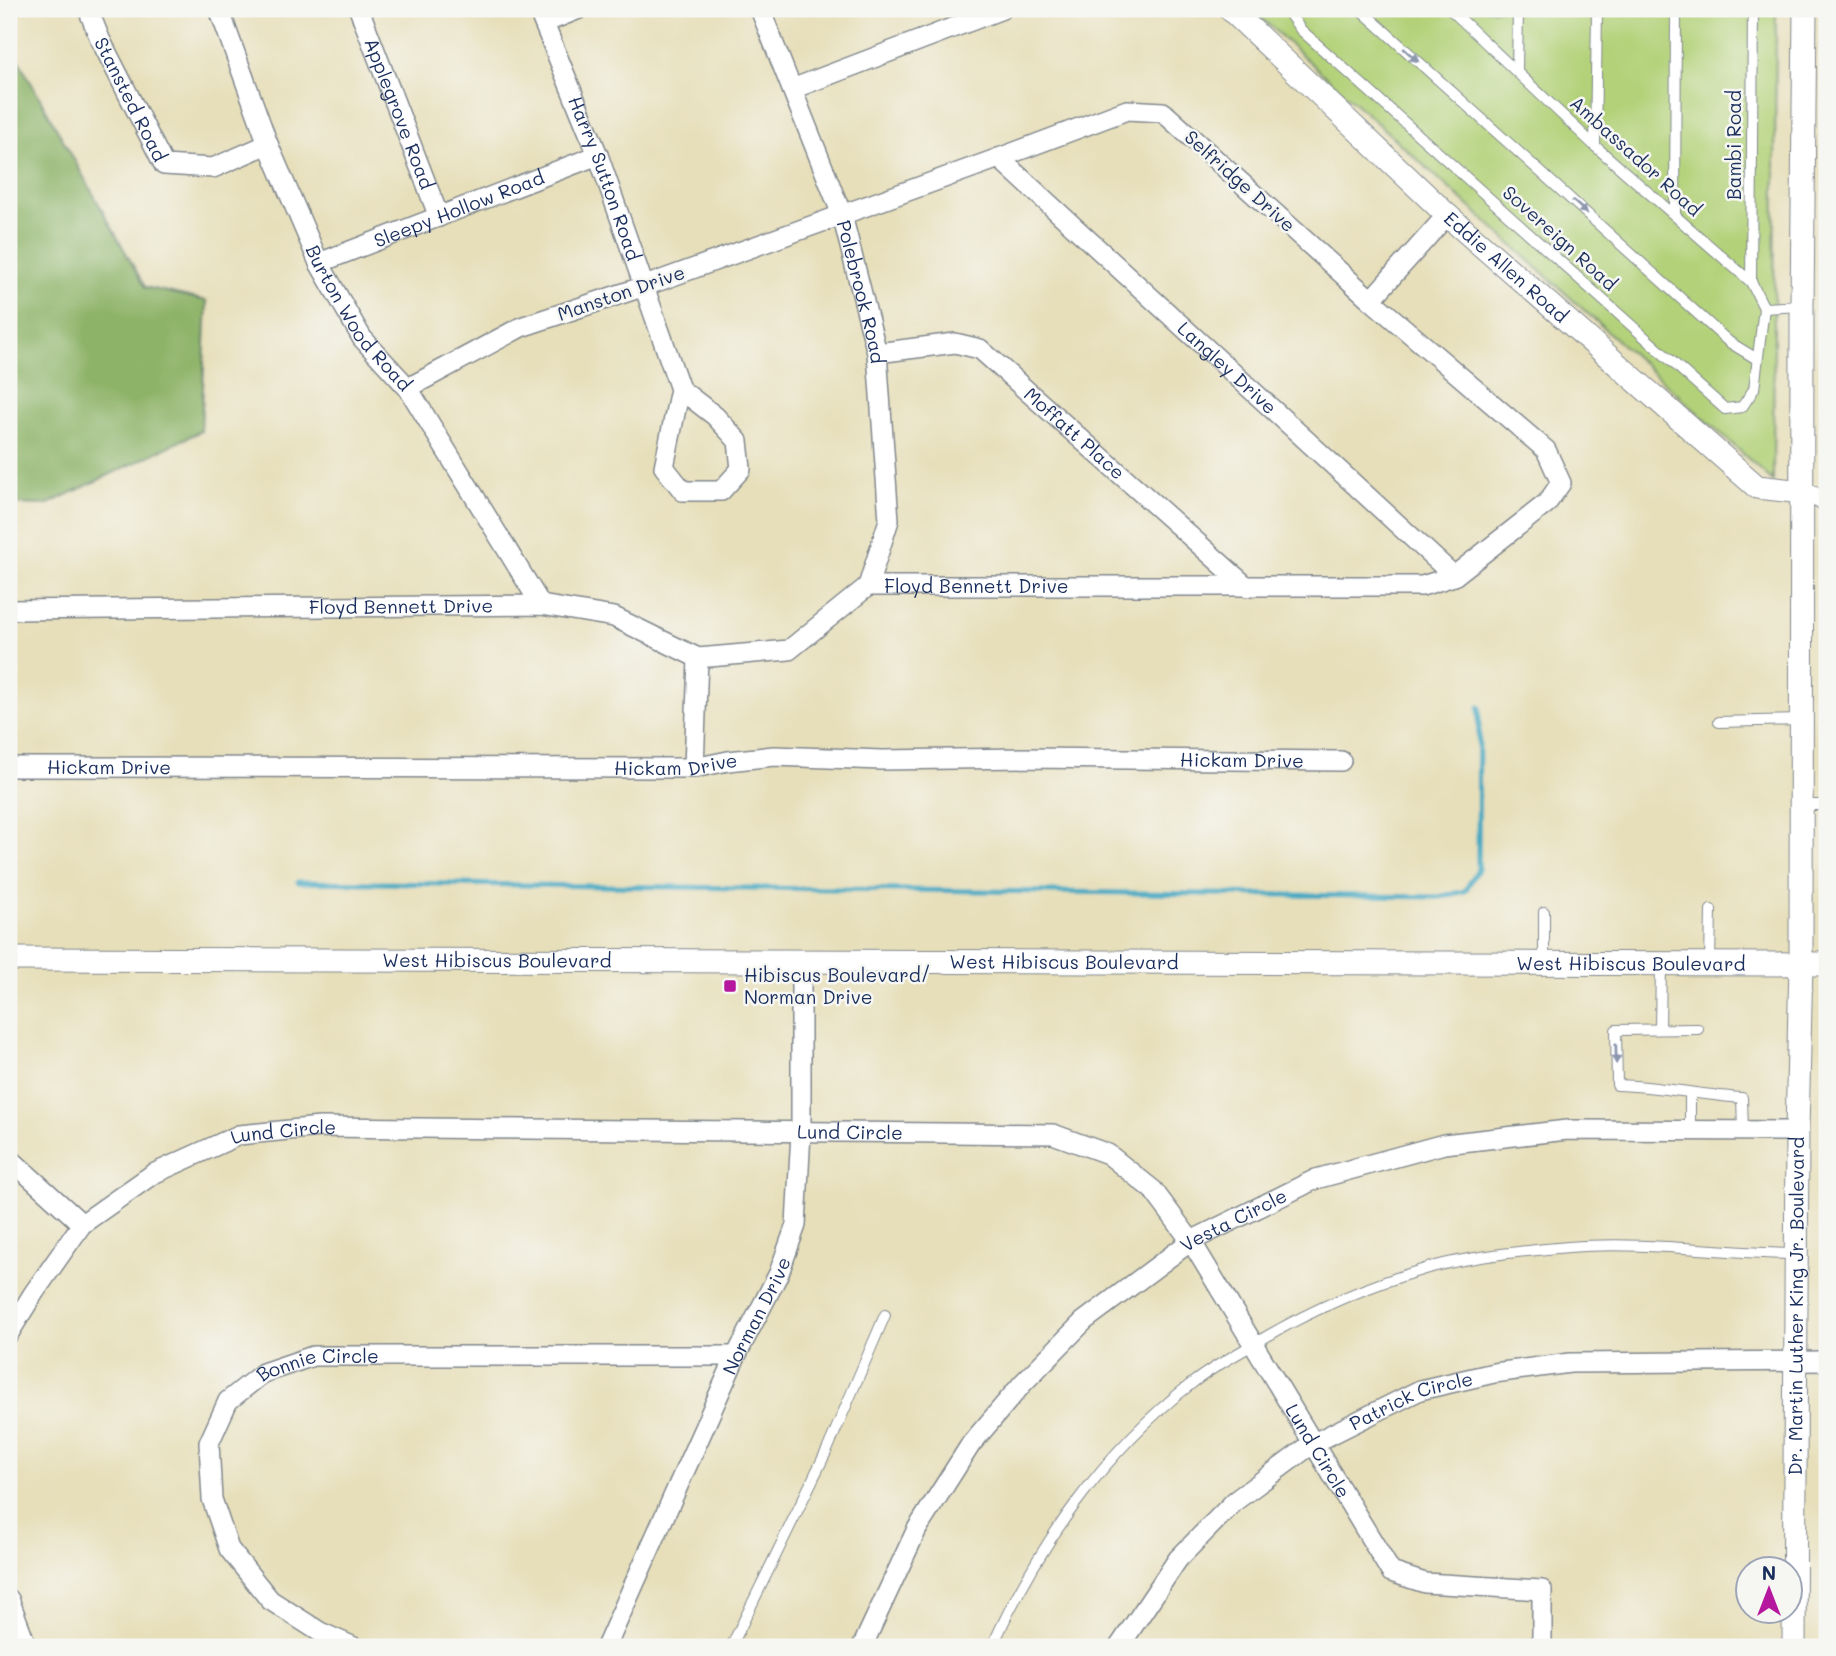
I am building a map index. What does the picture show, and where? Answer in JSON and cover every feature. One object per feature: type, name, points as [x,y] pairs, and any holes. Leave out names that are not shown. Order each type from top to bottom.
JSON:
[{"type":"street","name":"Stansted Road","points":[[88,9],[100,39],[164,165],[213,168],[268,144]]},
{"type":"street","name":"Burton Wood Road","points":[[219,9],[268,144],[319,263],[362,338],[408,388],[541,605]]},
{"type":"street","name":"Applegrove Road","points":[[359,9],[439,218]]},
{"type":"street","points":[[541,16],[579,9]]},
{"type":"street","name":"Polebrook Road","points":[[760,9],[842,215],[877,353],[889,520],[869,586]]},
{"type":"street","points":[[792,89],[1002,9]]},
{"type":"street","name":"Eddie Allen Road","points":[[1230,9],[1447,215],[1756,487],[1802,492]]},
{"type":"street","name":"Dr. Martin Luther King Jr. Boulevard","points":[[1794,1647],[1797,1130],[1801,963],[1805,9]]},
{"type":"street","name":"Harry Sutton Road","points":[[541,16],[598,155],[680,389]]},
{"type":"street","name":"Selfridge Drive","points":[[842,215],[1127,110],[1163,113],[1371,300],[1546,450],[1561,483]]},
{"type":"street","name":"Sleepy Hollow Road","points":[[319,263],[598,155]]},
{"type":"street","name":"Langley Drive","points":[[999,158],[1454,576]]},
{"type":"street","name":"Manston Drive","points":[[408,388],[521,327],[645,286],[842,215]]},
{"type":"street","points":[[1371,300],[1447,215]]},
{"type":"street","name":"Moffatt Place","points":[[877,353],[955,343],[980,349],[1247,587]]},
{"type":"street","points":[[680,389],[715,416],[738,441],[741,469],[721,491],[683,491],[664,467],[680,389]]},
{"type":"street","name":"Floyd Bennett Drive","points":[[9,610],[541,605],[614,617],[698,658],[789,650],[869,586],[1422,586],[1454,576],[1548,503],[1561,483]]},
{"type":"street","points":[[1802,492],[1827,489]]},
{"type":"street","points":[[1802,492],[1827,501]]},
{"type":"street","points":[[694,768],[698,658]]},
{"type":"street","name":"Hickam Drive","points":[[9,767],[694,768],[774,756],[881,760],[1025,758],[1341,761]]},
{"type":"street","name":"West Hibiscus Boulevard","points":[[9,959],[1827,964]]},
{"type":"street","name":"Norman Drive","points":[[606,1647],[736,1356],[779,1273],[796,1225],[801,1132],[802,961]]},
{"type":"street","name":"Lund Circle","points":[[9,1333],[82,1224],[153,1174],[239,1135],[320,1127],[1054,1134],[1108,1154],[1153,1190],[1191,1241],[1391,1572],[1425,1583],[1542,1590],[1542,1647]]},
{"type":"street","name":"Vesta Circle","points":[[862,1647],[917,1529],[971,1444],[1023,1383],[1084,1321],[1191,1241],[1316,1180],[1444,1144],[1567,1130],[1797,1130]]},
{"type":"street","points":[[9,1158],[82,1224]]},
{"type":"street","name":"Bonnie Circle","points":[[354,1647],[320,1632],[270,1600],[229,1549],[212,1499],[209,1443],[228,1401],[263,1373],[313,1356],[736,1356]]},
{"type":"street","name":"Patrick Circle","points":[[1119,1647],[1178,1559],[1235,1501],[1312,1444],[1420,1390],[1494,1373],[1570,1363],[1827,1361]]},
{"type":"street","points":[[9,1599],[27,1647]]},
{"type":"lane","name":"Sovereign Road","points":[[1293,9],[1291,16],[1301,30],[1725,408],[1742,407],[1754,389],[1764,308]]},
{"type":"lane","points":[[1360,9],[1729,342],[1756,359]]},
{"type":"lane","name":"Ambassador Road","points":[[1450,9],[1595,146],[1751,282],[1764,308]]},
{"type":"lane","points":[[1517,71],[1518,9]]},
{"type":"lane","points":[[1595,146],[1597,9]]},
{"type":"lane","points":[[1675,214],[1676,9]]},
{"type":"lane","name":"Bambi Road","points":[[1751,282],[1753,9]]},
{"type":"lane","points":[[1764,308],[1802,306]]},
{"type":"lane","points":[[1719,722],[1801,720]]},
{"type":"lane","points":[[1801,805],[1827,805]]},
{"type":"lane","points":[[1710,963],[1711,910]]},
{"type":"lane","points":[[1544,912],[1544,963]]},
{"type":"lane","points":[[1660,1030],[1661,963]]},
{"type":"lane","points":[[1698,1030],[1616,1030],[1617,1085],[1652,1086],[1690,1094],[1742,1098],[1743,1130]]},
{"type":"lane","points":[[1689,1130],[1690,1094]]},
{"type":"lane","points":[[992,1647],[1025,1579],[1058,1528],[1097,1477],[1143,1427],[1189,1385],[1273,1331],[1365,1289],[1430,1268],[1471,1260],[1571,1247],[1629,1245],[1796,1254]]},
{"type":"lane","points":[[731,1647],[828,1448],[885,1315]]},
{"type":"green space","points":[[1251,9],[1776,9],[1773,481]]},
{"type":"green space","points":[[9,43],[145,287],[207,301],[201,431],[46,505],[9,504]]},
{"type":"waterway","points":[[298,882],[1439,897],[1465,891],[1478,869],[1479,707]]},
{"type":"place","name":"Hibiscus Boulevard/ Norman Drive","points":[[730,986]]}]
